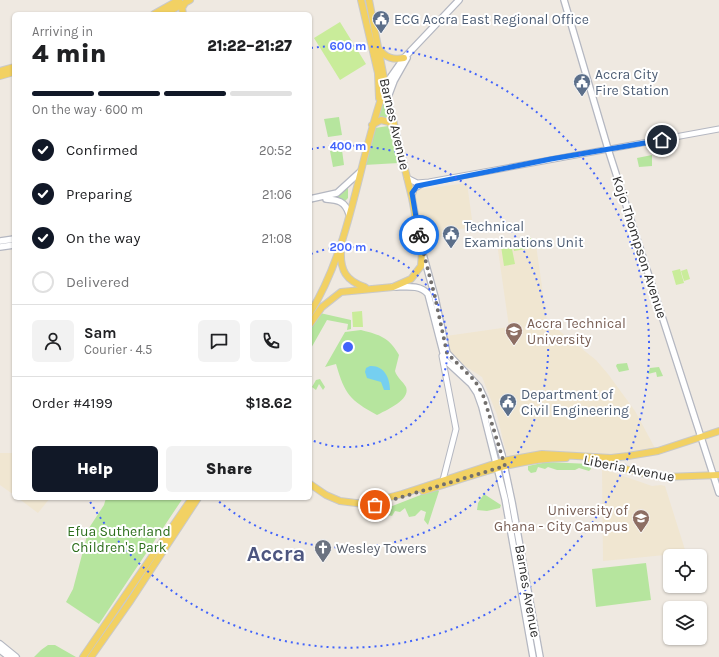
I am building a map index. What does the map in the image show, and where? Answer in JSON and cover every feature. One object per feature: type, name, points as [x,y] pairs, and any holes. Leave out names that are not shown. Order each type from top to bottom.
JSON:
[{"type":"main road","name":"Barnes Avenue","points":[[361,0],[378,73],[379,103]]},
{"type":"main road","name":"Barnes Avenue","points":[[369,0],[388,99],[408,178],[422,252],[435,297],[447,353],[479,387],[485,400],[501,464],[540,657]]},
{"type":"main road","points":[[312,309],[324,287],[342,243],[371,128],[385,85],[404,58],[459,0]]},
{"type":"main road","name":"Kojo Thompson Avenue","points":[[564,0],[608,149],[700,437],[716,476],[719,493]]},
{"type":"main road","points":[[159,12],[185,1]]},
{"type":"main road","points":[[169,12],[185,1]]},
{"type":"main road","points":[[183,12],[182,8],[185,1]]},
{"type":"main road","points":[[377,45],[388,58],[404,58]]},
{"type":"main road","points":[[388,99],[392,85],[409,53]]},
{"type":"main road","points":[[0,71],[12,68]]},
{"type":"main road","points":[[0,76],[12,73]]},
{"type":"main road","points":[[371,128],[373,124],[381,120],[389,122],[395,129]]},
{"type":"main road","points":[[312,200],[337,193],[360,172]]},
{"type":"main road","points":[[320,198],[342,201],[347,207],[349,214]]},
{"type":"main road","points":[[0,241],[12,239]]},
{"type":"main road","points":[[342,243],[341,263],[343,271],[353,283],[368,288]]},
{"type":"main road","points":[[0,248],[12,245]]},
{"type":"main road","points":[[312,321],[322,307],[335,296],[347,290],[393,287],[406,282],[416,275],[421,266],[422,252]]},
{"type":"main road","name":"Barnes Avenue","points":[[393,287],[424,289],[428,294],[441,351],[446,362],[471,384],[477,393],[501,464],[534,657]]},
{"type":"main road","points":[[610,461],[651,453],[719,431]]},
{"type":"main road","name":"Liberia Avenue","points":[[312,485],[332,498],[345,502],[358,504],[371,503],[452,477],[542,454],[610,461],[641,473],[665,477],[716,476]]},
{"type":"main road","name":"Liberia Avenue","points":[[312,490],[322,497],[337,504],[353,507],[367,507],[393,500],[501,464]]},
{"type":"main road","points":[[83,657],[196,500]]},
{"type":"main road","points":[[91,657],[129,604],[196,500]]},
{"type":"main road","points":[[0,644],[16,657]]},
{"type":"main road","points":[[0,650],[9,657]]},
{"type":"street","points":[[408,178],[417,183],[429,182],[719,129]]},
{"type":"street","points":[[412,198],[412,193],[415,187],[429,182]]},
{"type":"street","points":[[441,351],[455,416],[456,429],[443,480]]},
{"type":"street","points":[[446,378],[449,371],[455,370]]},
{"type":"street","points":[[446,468],[452,477]]},
{"type":"shaded area","points":[[467,183],[473,227],[448,231],[448,235],[423,241],[413,195],[415,190]]},
{"type":"shaded area","name":"Accra Technical University","points":[[535,238],[547,321],[596,360],[608,374],[635,411],[656,450],[621,456],[537,453],[507,457],[497,415],[482,377],[462,364],[449,351],[446,336],[509,327],[497,243]]},
{"type":"shaded area","points":[[0,453],[12,453],[12,494],[0,485]]},
{"type":"shaded area","name":"University of Ghana - City Campus","points":[[602,470],[652,486],[665,486],[685,549],[663,549],[663,555],[603,561]]},
{"type":"shaded area","points":[[21,500],[48,500],[38,513]]},
{"type":"green space","points":[[340,22],[366,64],[340,80],[314,38]]},
{"type":"green space","points":[[386,95],[391,121],[388,117],[377,118]]},
{"type":"green space","points":[[339,117],[342,135],[328,137],[324,119]]},
{"type":"green space","points":[[388,126],[399,163],[364,165],[375,128]]},
{"type":"green space","points":[[342,150],[344,165],[333,167],[330,151]]},
{"type":"green space","points":[[652,155],[652,166],[639,167],[637,158]]},
{"type":"green space","points":[[348,186],[348,198],[345,201],[336,198]]},
{"type":"green space","points":[[531,238],[532,248],[514,251],[513,241]]},
{"type":"green space","points":[[511,244],[515,264],[504,266],[501,246]]},
{"type":"green space","points":[[680,269],[684,283],[676,285],[672,271]]},
{"type":"green space","points":[[687,269],[690,279],[684,281],[681,271]]},
{"type":"green space","points":[[362,311],[363,327],[353,327],[352,312]]},
{"type":"green space","points":[[320,313],[351,320],[351,329],[347,330],[348,324],[327,320],[312,346],[312,326]]},
{"type":"green space","points":[[361,330],[374,333],[388,340],[392,344],[399,355],[395,371],[406,387],[407,392],[397,404],[377,415],[360,405],[350,396],[342,383],[336,364],[325,367],[345,332]]},
{"type":"green space","points":[[627,363],[629,370],[619,372],[616,366],[617,364]]},
{"type":"green space","points":[[659,367],[663,376],[657,377],[656,372],[648,374],[650,368]]},
{"type":"green space","points":[[320,379],[325,387],[323,390],[319,384],[316,390],[312,387],[316,380]]},
{"type":"green space","points":[[547,462],[590,464],[591,469],[589,471],[579,468],[575,470],[557,470],[548,467],[545,469],[538,467],[536,472],[531,473],[528,470],[528,466]]},
{"type":"green space","points":[[436,489],[439,491],[428,525],[424,520],[426,512],[421,510],[415,516],[409,517],[405,508],[400,512],[395,511],[392,516],[384,514],[382,510]]},
{"type":"green space","points":[[484,494],[501,505],[500,508],[487,511],[477,510],[478,503]]},
{"type":"green space","name":"Efua Sutherland Children's Park","points":[[105,500],[182,500],[99,624],[66,602],[73,589],[89,528],[104,505]]},
{"type":"green space","points":[[646,563],[651,600],[596,607],[592,569]]},
{"type":"green space","points":[[48,645],[55,645],[76,657],[34,657]]},
{"type":"water","points":[[375,366],[385,373],[389,381],[390,390],[384,390],[381,382],[367,378],[365,372],[366,368]]},
{"type":"way so far","points":[[375,505],[505,466],[489,412],[479,387],[475,381],[449,357],[447,353],[435,297],[422,252],[419,235]]},
{"type":"place","name":"ECG Accra East Regional Office","points":[[381,34]]},
{"type":"place","name":"Accra City Fire Station","points":[[582,97]]},
{"type":"place","name":"Technical Examinations Unit","points":[[451,249]]},
{"type":"place","name":"Accra Technical University","points":[[514,346]]},
{"type":"place","name":"Department of Civil Engineering","points":[[508,417]]},
{"type":"place","name":"University of Ghana - City Campus","points":[[641,533]]},
{"type":"place","name":"Wesley Towers","points":[[323,563]]},
{"type":"district","name":"Accra","points":[[276,553]]},
{"type":"route","points":[[419,235],[412,198],[412,193],[417,186],[429,182],[494,171],[551,159],[662,140]]}]
